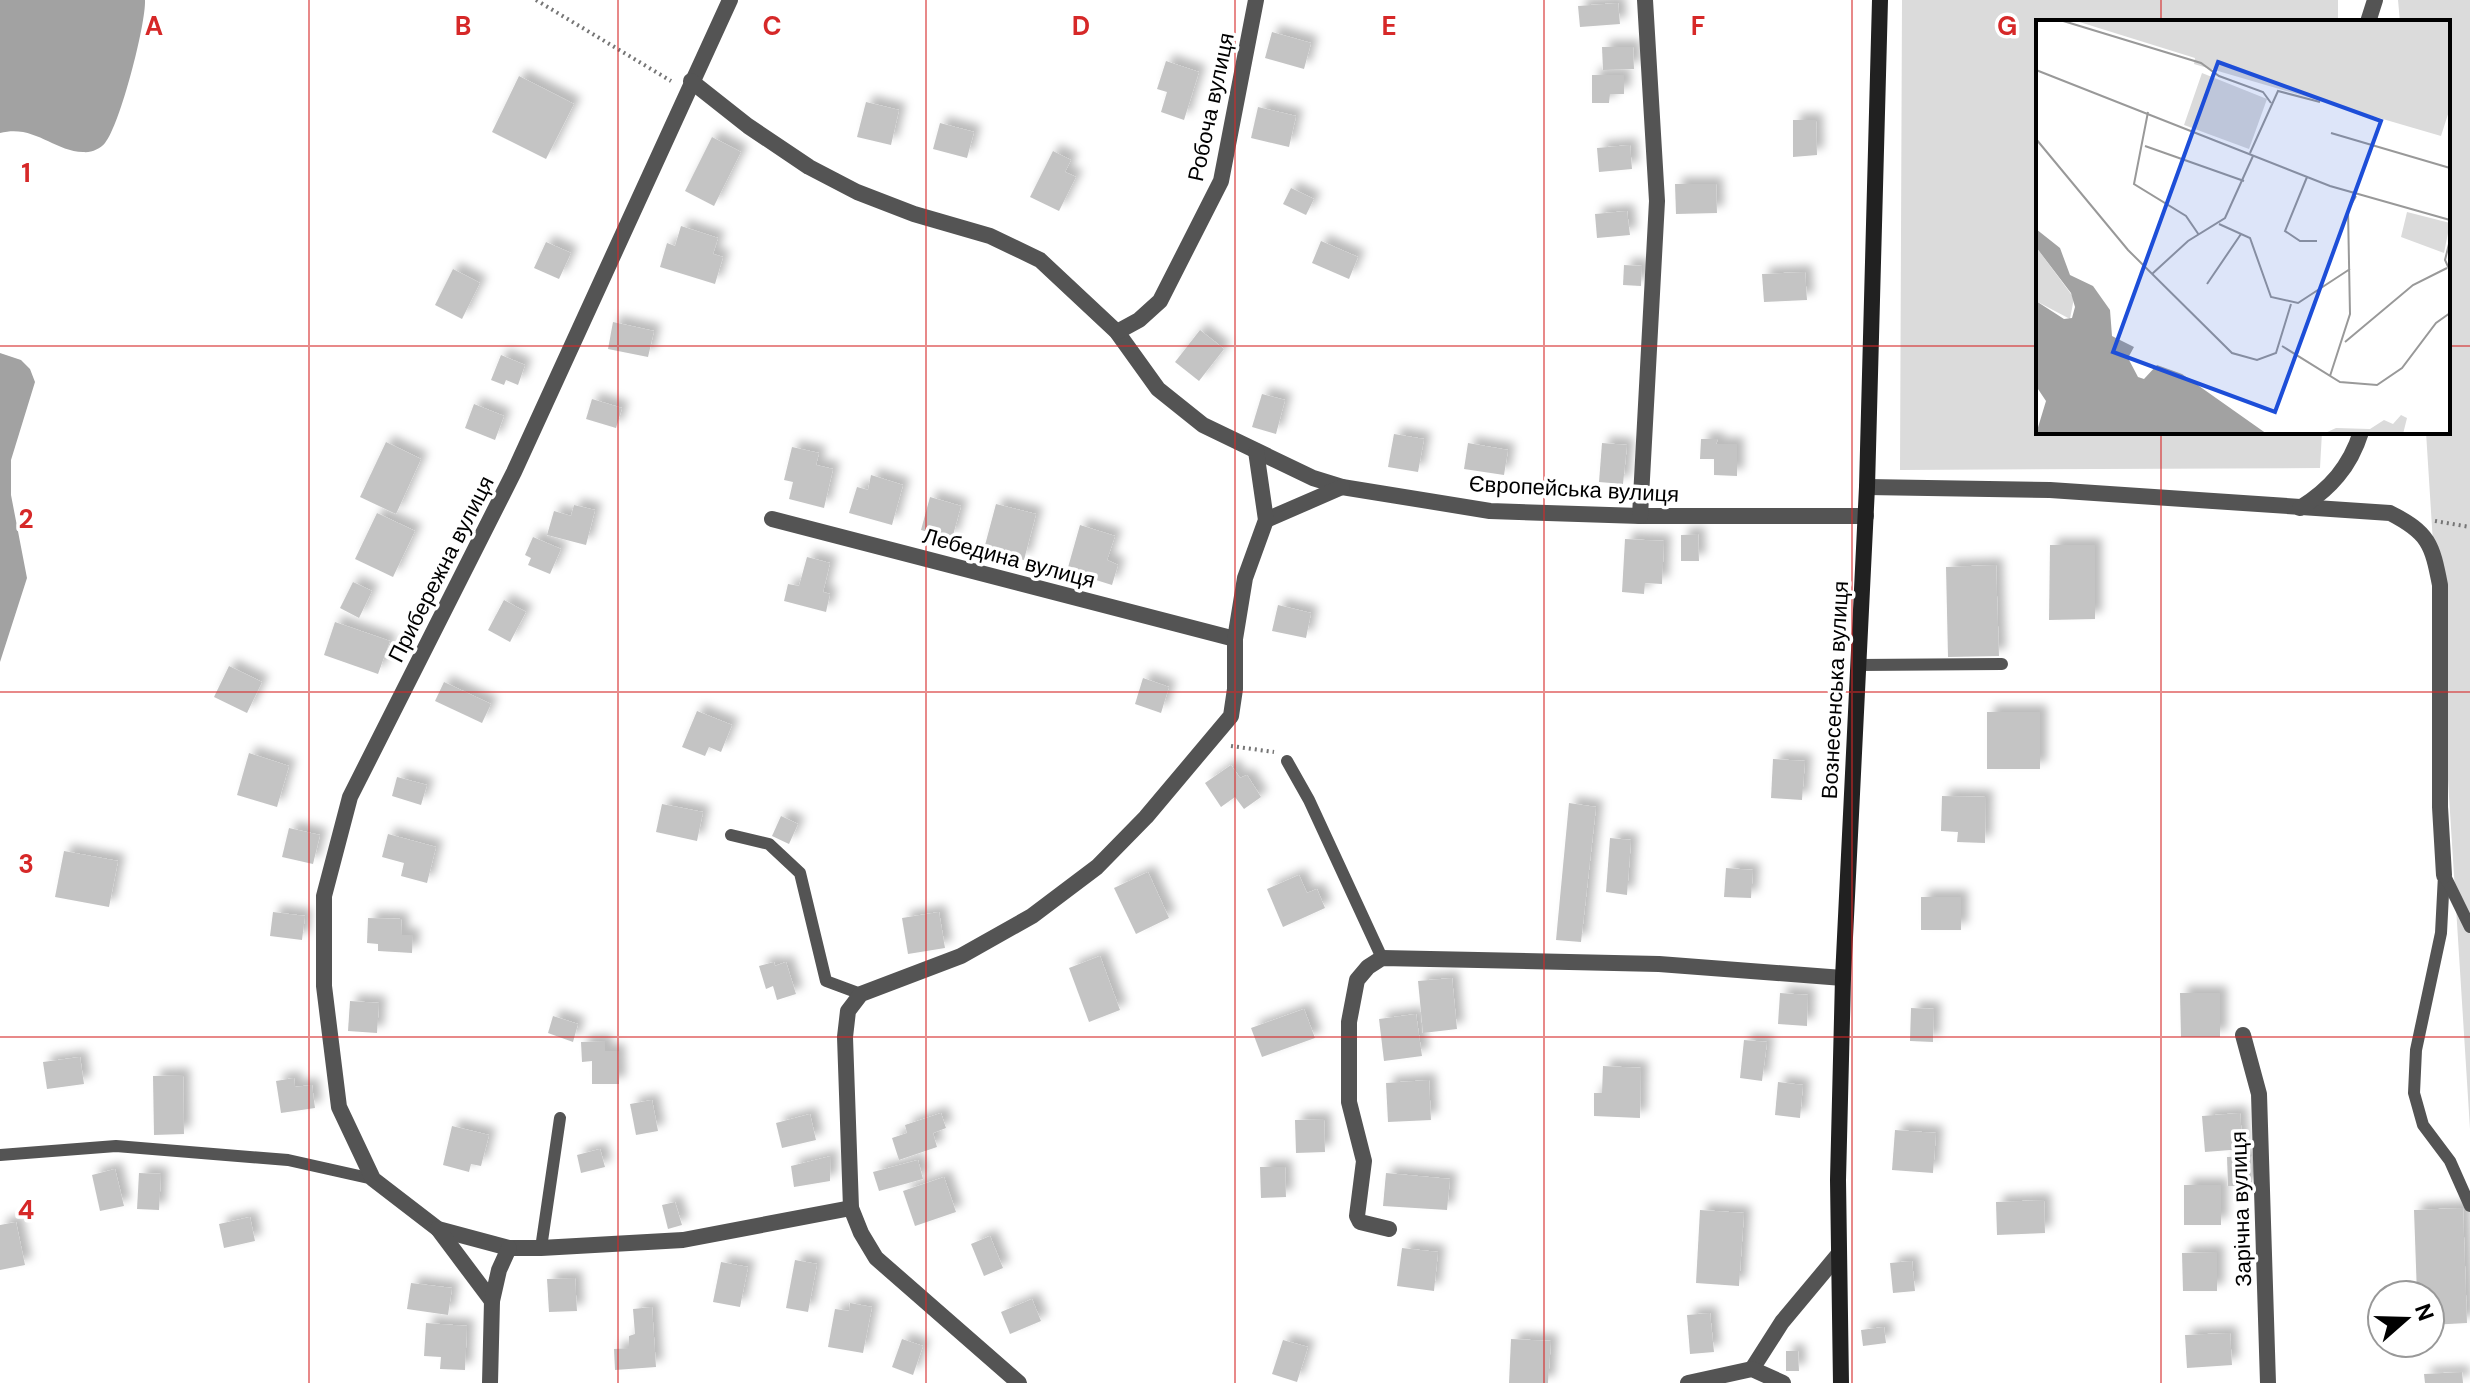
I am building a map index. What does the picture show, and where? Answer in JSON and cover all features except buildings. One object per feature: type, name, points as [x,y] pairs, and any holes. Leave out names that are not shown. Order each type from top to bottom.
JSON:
[{"type":"main road","name":"Вознесенська вулиця","points":[[1841,1383],[1838,1255],[1843,978],[1866,516],[1880,0]]},
{"type":"street","name":"Прибережна вулиця","points":[[373,1179],[339,1107],[324,986],[324,896],[350,797],[514,472],[730,0]]},
{"type":"street","name":"Робоча вулиця","points":[[1117,332],[1139,320],[1160,301],[1221,181],[1256,0]]},
{"type":"street","points":[[1640,516],[1657,201],[1645,0]]},
{"type":"street","points":[[2369,20],[2375,0]]},
{"type":"street","name":"Європейська вулиця","points":[[689,86],[809,167],[857,192],[914,214],[990,236],[1040,260],[1117,332],[1158,389],[1203,425],[1313,478],[1342,487],[1490,511],[1640,516],[1866,516]]},
{"type":"street","points":[[2300,508],[2340,476],[2360,434]]},
{"type":"street","points":[[1019,1383],[876,1258],[861,1233],[851,1208],[845,1037],[848,1011],[861,994],[961,956],[1032,916],[1097,867],[1146,817],[1215,738],[1231,716],[1235,689],[1235,639],[1245,578],[1266,520],[1256,451]]},
{"type":"street","points":[[1266,520],[1342,487]]},
{"type":"street","points":[[1867,487],[2050,490],[2192,498],[2390,513],[2414,526],[2433,551],[2440,585],[2440,807],[2444,875]]},
{"type":"street","name":"Лебедина вулиця","points":[[772,519],[1235,639]]},
{"type":"street","points":[[1389,1229],[1360,1222],[1357,1216],[1364,1161],[1349,1102],[1349,1022],[1357,980],[1368,967],[1382,958],[1659,964],[1843,978]]},
{"type":"street","name":"Зарічна вулиця","points":[[2243,1035],[2259,1094],[2268,1383]]},
{"type":"street","points":[[373,1179],[438,1229],[492,1301]]},
{"type":"street","points":[[438,1229],[509,1248],[541,1248],[683,1240],[851,1208]]},
{"type":"street","points":[[490,1383],[492,1301],[499,1270],[509,1248]]},
{"type":"street","points":[[1752,1369],[1782,1322],[1838,1255]]},
{"type":"street","points":[[1688,1383],[1752,1369],[1783,1383]]},
{"type":"lane","points":[[1858,665],[2002,664]]},
{"type":"lane","points":[[1287,761],[1309,800],[1382,958]]},
{"type":"lane","points":[[731,835],[769,844],[800,873],[826,981],[861,994]]},
{"type":"lane","points":[[2444,875],[2470,927]]},
{"type":"lane","points":[[2444,875],[2441,933],[2416,1050],[2414,1093],[2423,1125],[2450,1161],[2470,1206]]},
{"type":"lane","points":[[541,1248],[560,1118]]},
{"type":"lane","points":[[0,1155],[116,1146],[288,1160],[373,1179]]},
{"type":"path","points":[[536,0],[689,86]]},
{"type":"path","points":[[1215,738],[1225,745],[1279,753],[1287,761]]},
{"type":"shaded area","points":[[0,0],[145,0],[125,96],[111,133],[101,147],[89,152],[72,151],[23,132],[0,133]]},
{"type":"shaded area","points":[[1902,0],[2338,0],[2338,20],[2036,20],[2036,434],[2322,434],[2320,468],[1900,470]]},
{"type":"shaded area","points":[[2398,0],[2470,0],[2470,1129],[2426,434],[2450,434],[2450,20],[2400,20]]},
{"type":"shaded area","points":[[0,353],[21,360],[30,369],[35,382],[11,460],[11,495],[27,578],[0,662]]}]
